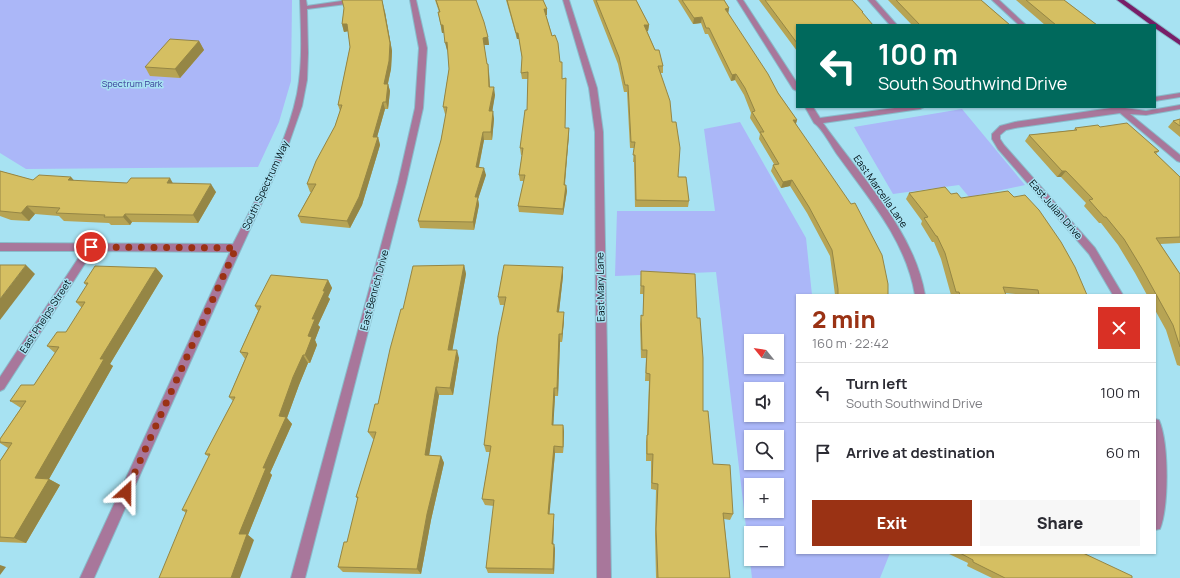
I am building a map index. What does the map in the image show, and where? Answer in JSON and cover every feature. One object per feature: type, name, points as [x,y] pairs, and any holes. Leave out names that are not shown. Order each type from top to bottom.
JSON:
[{"type":"main road","points":[[1120,0],[1154,24]]},
{"type":"main road","points":[[1156,26],[1180,43]]},
{"type":"street","points":[[303,4],[362,0]]},
{"type":"street","name":"East Benrich Drive","points":[[298,578],[400,190],[419,108],[423,48],[413,0]]},
{"type":"street","name":"East Mary Lane","points":[[566,0],[593,88],[599,132],[604,578]]},
{"type":"street","points":[[740,0],[796,87]]},
{"type":"street","points":[[871,0],[893,24]]},
{"type":"street","points":[[995,0],[1022,24]]},
{"type":"street","name":"South Spectrum Way","points":[[87,578],[284,145],[298,106],[302,84],[305,50],[303,4]]},
{"type":"street","points":[[1156,99],[1180,95]]},
{"type":"street","points":[[1122,108],[1146,113],[1180,107]]},
{"type":"street","name":"East Marcella Lane","points":[[810,108],[881,208],[899,237],[911,263],[920,294]]},
{"type":"street","points":[[818,121],[913,108]]},
{"type":"street","points":[[1122,108],[1180,159]]},
{"type":"street","name":"East Julian Drive","points":[[1117,294],[1092,251],[1001,147],[996,139],[996,134],[1003,128],[1122,108]]},
{"type":"street","points":[[0,247],[236,248]]},
{"type":"street","name":"East Phelps Street","points":[[0,386],[91,247]]},
{"type":"street","points":[[1156,429],[1159,445],[1160,501],[1156,522]]},
{"type":"green space","name":"Spectrum Park","points":[[0,0],[292,0],[291,81],[279,122],[258,167],[26,169],[0,153]]},
{"type":"green space","points":[[962,109],[1025,185],[969,197],[959,185],[893,194],[854,127]]},
{"type":"green space","points":[[740,122],[806,238],[812,294],[796,294],[796,554],[890,554],[880,578],[752,578],[751,566],[784,566],[784,526],[746,526],[745,518],[784,518],[784,478],[744,478],[744,510],[716,272],[615,276],[617,211],[715,211],[704,129]]},
{"type":"building","points":[[342,0],[382,0],[390,43],[389,61],[384,84],[388,84],[386,102],[383,102],[373,137],[378,137],[359,197],[347,221],[298,216],[316,184],[307,184],[316,161],[335,126],[342,105],[338,105],[350,47],[347,24],[342,24],[344,8]]},
{"type":"building","points":[[436,0],[476,0],[488,37],[483,38],[488,64],[489,87],[494,87],[489,111],[493,111],[491,132],[483,132],[476,167],[484,168],[475,197],[478,197],[473,222],[418,221],[441,140],[447,107],[443,107],[449,69],[447,42],[445,43],[443,25],[441,25],[438,12],[440,12]]},
{"type":"building","points":[[507,0],[543,0],[547,9],[544,9],[552,36],[555,35],[558,43],[560,62],[562,62],[562,79],[566,78],[565,128],[569,128],[564,185],[566,185],[563,209],[518,206],[525,175],[519,175],[523,148],[520,148],[525,110],[527,110],[528,72],[521,73],[522,57],[518,33],[516,33]]},
{"type":"building","points":[[596,0],[636,0],[649,25],[644,25],[655,50],[659,50],[663,66],[658,66],[670,101],[672,122],[676,122],[680,148],[678,177],[686,177],[689,201],[636,200],[635,155],[633,155],[635,142],[631,142],[628,85],[625,85],[619,57]]},
{"type":"building","points":[[682,0],[724,0],[729,8],[725,9],[768,74],[778,93],[797,120],[793,120],[851,204],[855,203],[882,255],[888,284],[888,294],[838,294],[832,250],[809,207],[792,180],[783,182],[773,165],[779,164],[760,132],[764,132],[752,112],[755,111],[745,88],[736,74],[732,75],[709,28],[706,28],[702,17],[694,18]]},
{"type":"building","points":[[765,0],[852,0],[872,24],[796,24],[796,42]]},
{"type":"building","points":[[896,0],[981,0],[1009,24],[919,24]]},
{"type":"building","points":[[1026,0],[1064,0],[1096,24],[1055,24]]},
{"type":"building","points":[[170,39],[199,41],[175,69],[145,67]]},
{"type":"building","points":[[1180,119],[1180,126],[1173,121]]},
{"type":"building","points":[[1127,123],[1159,151],[1154,152],[1180,177],[1180,237],[1156,238],[1180,274],[1180,347],[1173,325],[1124,239],[1106,217],[1104,217],[1089,200],[1093,199],[1066,171],[1062,171],[1029,135],[1077,130],[1075,128],[1098,125],[1100,127]]},
{"type":"building","points":[[0,171],[33,180],[39,175],[71,177],[68,180],[127,183],[131,178],[170,178],[167,183],[211,184],[193,215],[125,214],[123,217],[104,217],[105,215],[56,213],[60,208],[27,206],[21,213],[0,211]]},
{"type":"building","points":[[945,187],[951,194],[957,193],[961,198],[1008,191],[1014,197],[1025,195],[1039,210],[1061,242],[1075,267],[1087,294],[1039,294],[1038,290],[1003,287],[1006,294],[960,294],[959,292],[956,292],[945,253],[937,236],[924,218],[928,217],[909,193]]},
{"type":"building","points":[[0,265],[26,265],[0,299]]},
{"type":"building","points":[[464,265],[448,350],[457,350],[450,388],[436,387],[425,455],[441,456],[427,514],[417,569],[338,567],[344,542],[347,542],[358,497],[356,497],[376,432],[368,432],[375,404],[378,404],[390,349],[401,309],[403,309],[413,266]]},
{"type":"building","points":[[504,265],[563,267],[557,312],[564,312],[562,334],[559,334],[557,388],[554,388],[552,425],[563,425],[563,447],[554,446],[548,514],[554,514],[552,544],[554,544],[553,569],[486,568],[494,500],[482,499],[491,446],[484,445],[498,336],[506,297],[498,297]]},
{"type":"building","points":[[95,266],[156,268],[100,359],[104,359],[35,478],[49,479],[14,538],[0,537],[0,461],[12,443],[0,442],[0,439],[26,401],[10,401],[21,385],[34,385],[59,347],[47,346],[57,332],[66,332],[85,302],[76,302],[88,283],[84,283]]},
{"type":"building","points":[[641,271],[695,274],[697,318],[700,318],[703,358],[703,411],[708,411],[713,464],[730,465],[733,514],[723,513],[730,578],[658,578],[656,529],[658,484],[652,483],[653,454],[647,454],[650,374],[646,373],[647,350],[642,350],[641,315],[643,316],[644,286],[641,286]]},
{"type":"building","points":[[271,275],[328,280],[323,291],[325,291],[312,319],[315,319],[308,336],[312,337],[305,355],[303,355],[293,377],[279,416],[286,417],[263,468],[266,468],[239,534],[247,534],[231,578],[159,578],[187,510],[182,510],[210,454],[205,454],[235,397],[229,397],[248,353],[240,352],[261,306],[255,306]]},
{"type":"building","points":[[962,554],[1085,554],[1132,576],[1132,578],[1005,578],[973,562],[973,560]]},
{"type":"route","points":[[91,247],[236,248],[126,492]]}]
